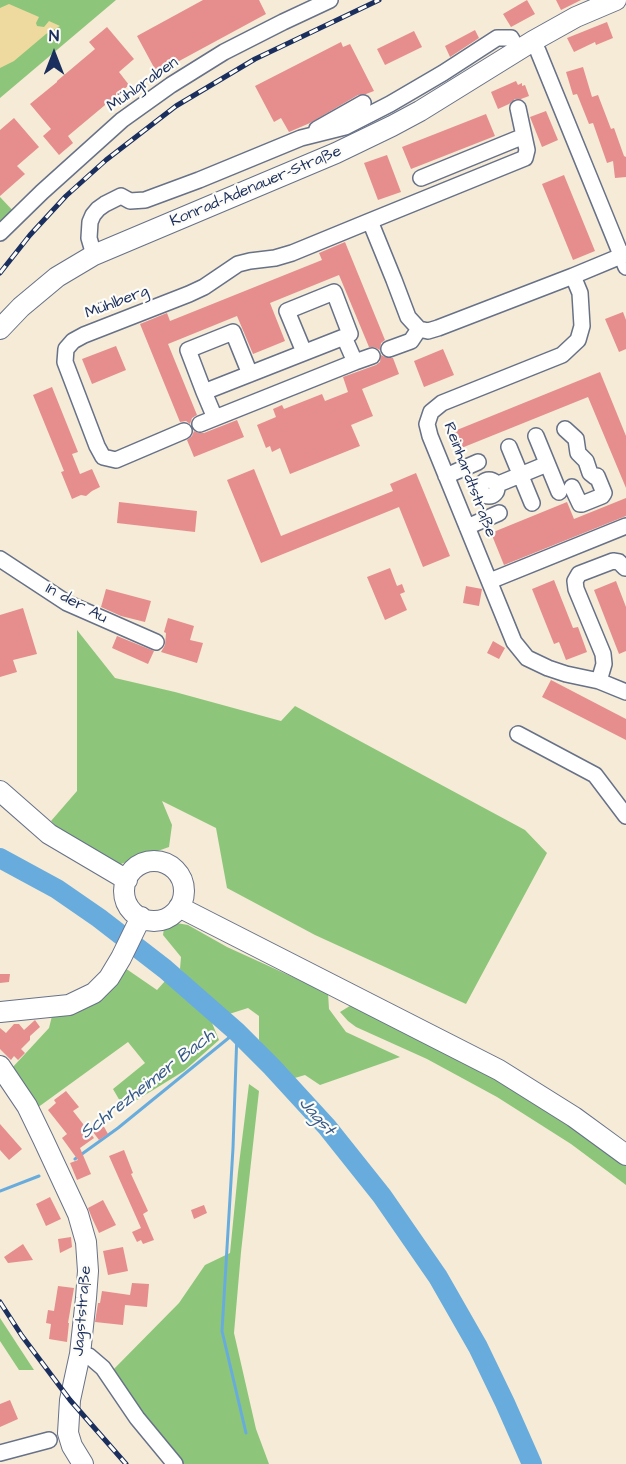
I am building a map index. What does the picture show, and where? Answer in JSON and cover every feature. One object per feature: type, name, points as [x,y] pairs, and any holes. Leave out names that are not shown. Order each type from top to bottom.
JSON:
[{"type":"main road","name":"Konrad-Adenauer-Straße","points":[[0,329],[21,307],[57,277],[94,255],[336,153],[392,126],[576,17],[616,0]]},
{"type":"main road","points":[[0,792],[49,834],[127,880]]},
{"type":"main road","points":[[0,1012],[69,1005],[94,993],[109,978],[138,924],[166,918],[179,907],[183,898],[182,878],[169,864],[149,861],[132,871],[127,880],[125,897],[138,924]]},
{"type":"main road","points":[[179,907],[499,1070],[574,1117],[626,1155]]},
{"type":"main road","name":"Jagststraße","points":[[0,1066],[27,1106],[43,1138],[78,1214],[86,1242],[88,1271],[80,1354],[70,1400],[68,1433],[72,1446],[84,1464]]},
{"type":"street","name":"Mühlgraben","points":[[0,232],[122,120],[163,91],[224,52],[330,0]]},
{"type":"street","points":[[94,255],[89,238],[90,222],[98,209],[105,204],[121,196],[130,201],[145,200],[301,138],[345,127],[443,73],[497,38],[511,38],[538,51],[624,259],[428,331],[419,329],[408,317],[370,221],[525,158],[527,150],[518,108]]},
{"type":"street","points":[[301,138],[363,104]]},
{"type":"street","points":[[421,178],[524,136]]},
{"type":"street","name":"Mühlberg","points":[[184,431],[117,460],[103,457],[65,362],[66,349],[72,341],[84,335],[204,287],[238,264],[292,253],[370,221]]},
{"type":"street","name":"Reinhardtstraße","points":[[573,276],[580,292],[582,326],[578,340],[562,355],[442,403],[431,412],[427,424],[514,642],[528,658],[548,668],[566,675],[599,681],[626,692]]},
{"type":"street","points":[[204,392],[350,334],[334,292],[287,311],[304,352]]},
{"type":"street","points":[[389,349],[411,341],[419,329]]},
{"type":"street","points":[[215,418],[188,350],[233,332],[250,374]]},
{"type":"street","points":[[344,337],[355,362]]},
{"type":"street","points":[[200,424],[372,356]]},
{"type":"street","points":[[536,436],[547,464],[565,489],[582,504],[604,493],[596,477],[588,471],[586,461],[578,453],[576,439],[565,429]]},
{"type":"street","points":[[509,447],[532,503]]},
{"type":"street","points":[[446,476],[478,462]]},
{"type":"street","points":[[496,485],[547,464]]},
{"type":"street","points":[[467,527],[499,513]]},
{"type":"street","points":[[490,581],[626,526]]},
{"type":"street","name":"In der Au","points":[[0,560],[67,603],[156,642]]},
{"type":"street","points":[[599,681],[604,664],[603,654],[576,589],[575,581],[579,574],[613,561],[620,562],[625,569]]},
{"type":"street","points":[[518,734],[595,774],[626,816]]},
{"type":"street","points":[[80,1354],[89,1356],[103,1368],[137,1418],[175,1464]]},
{"type":"street","points":[[0,1453],[49,1440]]},
{"type":"green space","points":[[0,0],[116,0],[0,98]]},
{"type":"green space","points":[[0,197],[16,214],[0,229]]},
{"type":"green space","points":[[77,630],[115,678],[281,721],[295,706],[525,830],[547,853],[466,1004],[315,935],[227,888],[216,828],[162,801],[172,825],[169,847],[118,865],[58,828],[51,821],[77,791]]},
{"type":"green space","points":[[165,921],[188,925],[227,947],[328,993],[329,1009],[346,1032],[400,1057],[320,1085],[305,1075],[288,1080],[259,1040],[259,1016],[248,1008],[226,1015],[180,969],[181,957],[163,935]]},
{"type":"green space","points":[[125,968],[157,990],[166,980],[210,1018],[219,1040],[184,1071],[124,1108],[113,1089],[145,1063],[128,1042],[37,1108],[12,1068],[49,1028],[52,1016],[83,1010],[107,990]]},
{"type":"green space","points":[[353,1004],[460,1058],[565,1120],[626,1166],[626,1185],[571,1144],[497,1097],[427,1059],[356,1027],[340,1012]]},
{"type":"green space","points":[[249,1084],[259,1091],[234,1333],[256,1429],[269,1464],[178,1464],[109,1374],[179,1303],[205,1265],[230,1253]]},
{"type":"green space","points":[[0,1318],[34,1370],[19,1370],[0,1341]]},
{"type":"sand","points":[[9,4],[39,17],[37,26],[44,27],[49,21],[60,26],[46,34],[14,61],[0,68],[0,8]]},
{"type":"building","points":[[203,0],[259,0],[266,14],[157,73],[137,36]]},
{"type":"building","points":[[527,0],[535,14],[511,27],[503,14]]},
{"type":"building","points":[[556,0],[581,0],[561,10]]},
{"type":"building","points":[[607,22],[613,38],[596,45],[595,42],[574,52],[567,38]]},
{"type":"building","points":[[107,27],[134,59],[119,72],[129,85],[68,136],[73,143],[59,155],[43,136],[51,129],[30,104],[95,49],[89,42]]},
{"type":"building","points":[[475,30],[479,38],[450,57],[445,46]]},
{"type":"building","points":[[414,31],[422,47],[385,65],[377,49]]},
{"type":"building","points":[[341,42],[343,47],[350,44],[374,91],[358,95],[310,123],[289,132],[281,118],[274,122],[255,86]]},
{"type":"building","points":[[583,67],[592,97],[598,95],[611,129],[614,128],[626,157],[626,177],[615,178],[613,161],[607,163],[593,123],[589,124],[577,94],[573,95],[566,72]]},
{"type":"building","points":[[516,81],[518,85],[522,83],[522,86],[525,85],[529,96],[515,99],[498,109],[491,92]]},
{"type":"building","points":[[546,111],[558,140],[542,147],[530,117]]},
{"type":"building","points":[[486,114],[495,136],[411,169],[402,147]]},
{"type":"building","points":[[14,118],[39,147],[17,166],[25,174],[0,196],[0,130]]},
{"type":"building","points":[[387,155],[401,192],[378,200],[364,163]]},
{"type":"building","points":[[564,175],[595,251],[573,260],[542,184]]},
{"type":"building","points":[[345,242],[385,340],[381,343],[380,350],[369,347],[339,275],[270,303],[285,341],[253,354],[237,316],[168,344],[197,415],[192,418],[190,424],[186,421],[180,422],[140,324],[167,313],[170,321],[322,260],[319,253]]},
{"type":"building","points":[[623,312],[626,320],[626,349],[619,352],[605,319]]},
{"type":"building","points":[[116,346],[126,370],[92,384],[82,359]]},
{"type":"building","points":[[443,349],[454,375],[424,387],[414,361]]},
{"type":"building","points":[[381,355],[393,358],[399,374],[362,389],[373,416],[351,425],[360,446],[290,474],[280,448],[272,452],[270,446],[266,448],[257,425],[276,417],[273,409],[282,405],[284,409],[322,394],[325,401],[348,392],[343,377],[376,365],[380,362]]},
{"type":"building","points":[[600,372],[626,436],[626,488],[588,397],[459,449],[452,432]]},
{"type":"building","points":[[52,387],[78,452],[72,454],[80,474],[92,469],[100,487],[86,496],[81,495],[72,499],[61,472],[64,471],[33,395]]},
{"type":"building","points":[[237,420],[244,437],[194,457],[187,440],[194,431],[204,433]]},
{"type":"building","points":[[254,469],[281,536],[393,491],[390,484],[416,473],[450,556],[423,567],[399,507],[261,563],[227,480]]},
{"type":"building","points":[[626,498],[626,516],[504,565],[491,533],[567,502],[574,519]]},
{"type":"building","points":[[119,502],[197,511],[195,532],[117,523]]},
{"type":"building","points":[[390,568],[397,586],[402,584],[405,592],[400,594],[407,610],[385,620],[367,577]]},
{"type":"building","points":[[554,580],[573,628],[578,627],[587,652],[566,660],[559,642],[554,644],[532,589]]},
{"type":"building","points":[[616,581],[626,607],[626,651],[619,654],[594,590]]},
{"type":"building","points":[[466,586],[482,589],[479,606],[463,603]]},
{"type":"building","points":[[106,589],[151,601],[145,622],[121,616],[101,607]]},
{"type":"building","points":[[23,608],[37,654],[13,660],[17,672],[0,677],[0,615]]},
{"type":"building","points":[[168,618],[194,626],[190,640],[203,643],[197,663],[161,652],[165,645],[166,633],[164,632]]},
{"type":"building","points":[[117,636],[154,651],[148,664],[112,648]]},
{"type":"building","points":[[493,641],[505,648],[499,659],[487,653]]},
{"type":"building","points":[[551,680],[626,719],[626,740],[542,697]]},
{"type":"building","points":[[0,974],[10,974],[9,982],[0,983]]},
{"type":"building","points":[[35,1020],[40,1027],[21,1049],[25,1053],[18,1060],[14,1056],[11,1060],[0,1049],[0,1028],[6,1033],[14,1024],[19,1024],[24,1030]]},
{"type":"building","points":[[66,1091],[79,1107],[73,1111],[94,1138],[80,1148],[91,1174],[77,1180],[70,1163],[78,1160],[62,1138],[67,1134],[48,1110],[56,1103],[54,1100]]},
{"type":"building","points":[[0,1124],[22,1149],[9,1160],[0,1150]]},
{"type":"building","points":[[103,1125],[108,1134],[99,1140],[93,1132]]},
{"type":"building","points":[[124,1150],[133,1173],[131,1174],[148,1211],[143,1214],[154,1240],[143,1244],[141,1240],[137,1242],[132,1232],[141,1228],[109,1156]]},
{"type":"building","points":[[50,1197],[61,1219],[46,1226],[36,1204]]},
{"type":"building","points":[[103,1200],[116,1225],[99,1233],[88,1208]]},
{"type":"building","points":[[204,1205],[207,1213],[194,1219],[191,1210]]},
{"type":"building","points":[[71,1237],[72,1247],[60,1253],[58,1239]]},
{"type":"building","points":[[23,1244],[33,1260],[8,1263],[4,1257]]},
{"type":"building","points":[[123,1247],[128,1271],[108,1275],[103,1251]]},
{"type":"building","points":[[132,1283],[149,1284],[147,1307],[125,1305],[123,1325],[95,1322],[102,1291],[130,1295]]},
{"type":"building","points":[[58,1286],[74,1288],[67,1342],[49,1339],[51,1324],[46,1323],[48,1310],[54,1311]]},
{"type":"building","points":[[10,1400],[18,1419],[0,1427],[0,1404]]},
{"type":"waterway","name":"Jagst","points":[[0,858],[57,889],[165,969],[237,1032],[327,1127],[382,1196],[438,1277],[478,1347],[532,1464]]},
{"type":"waterway","name":"Schrezheimer Bach","points":[[75,1159],[118,1128],[236,1032]]},
{"type":"waterway","points":[[237,1032],[233,1148],[222,1331],[246,1433]]},
{"type":"waterway","name":"Schrezheimer Bach","points":[[0,1191],[39,1176]]},
{"type":"railway","points":[[0,273],[30,235],[66,196],[106,160],[176,106],[255,59],[379,0]]},
{"type":"railway","points":[[0,1302],[22,1336],[70,1400],[126,1464]]}]
